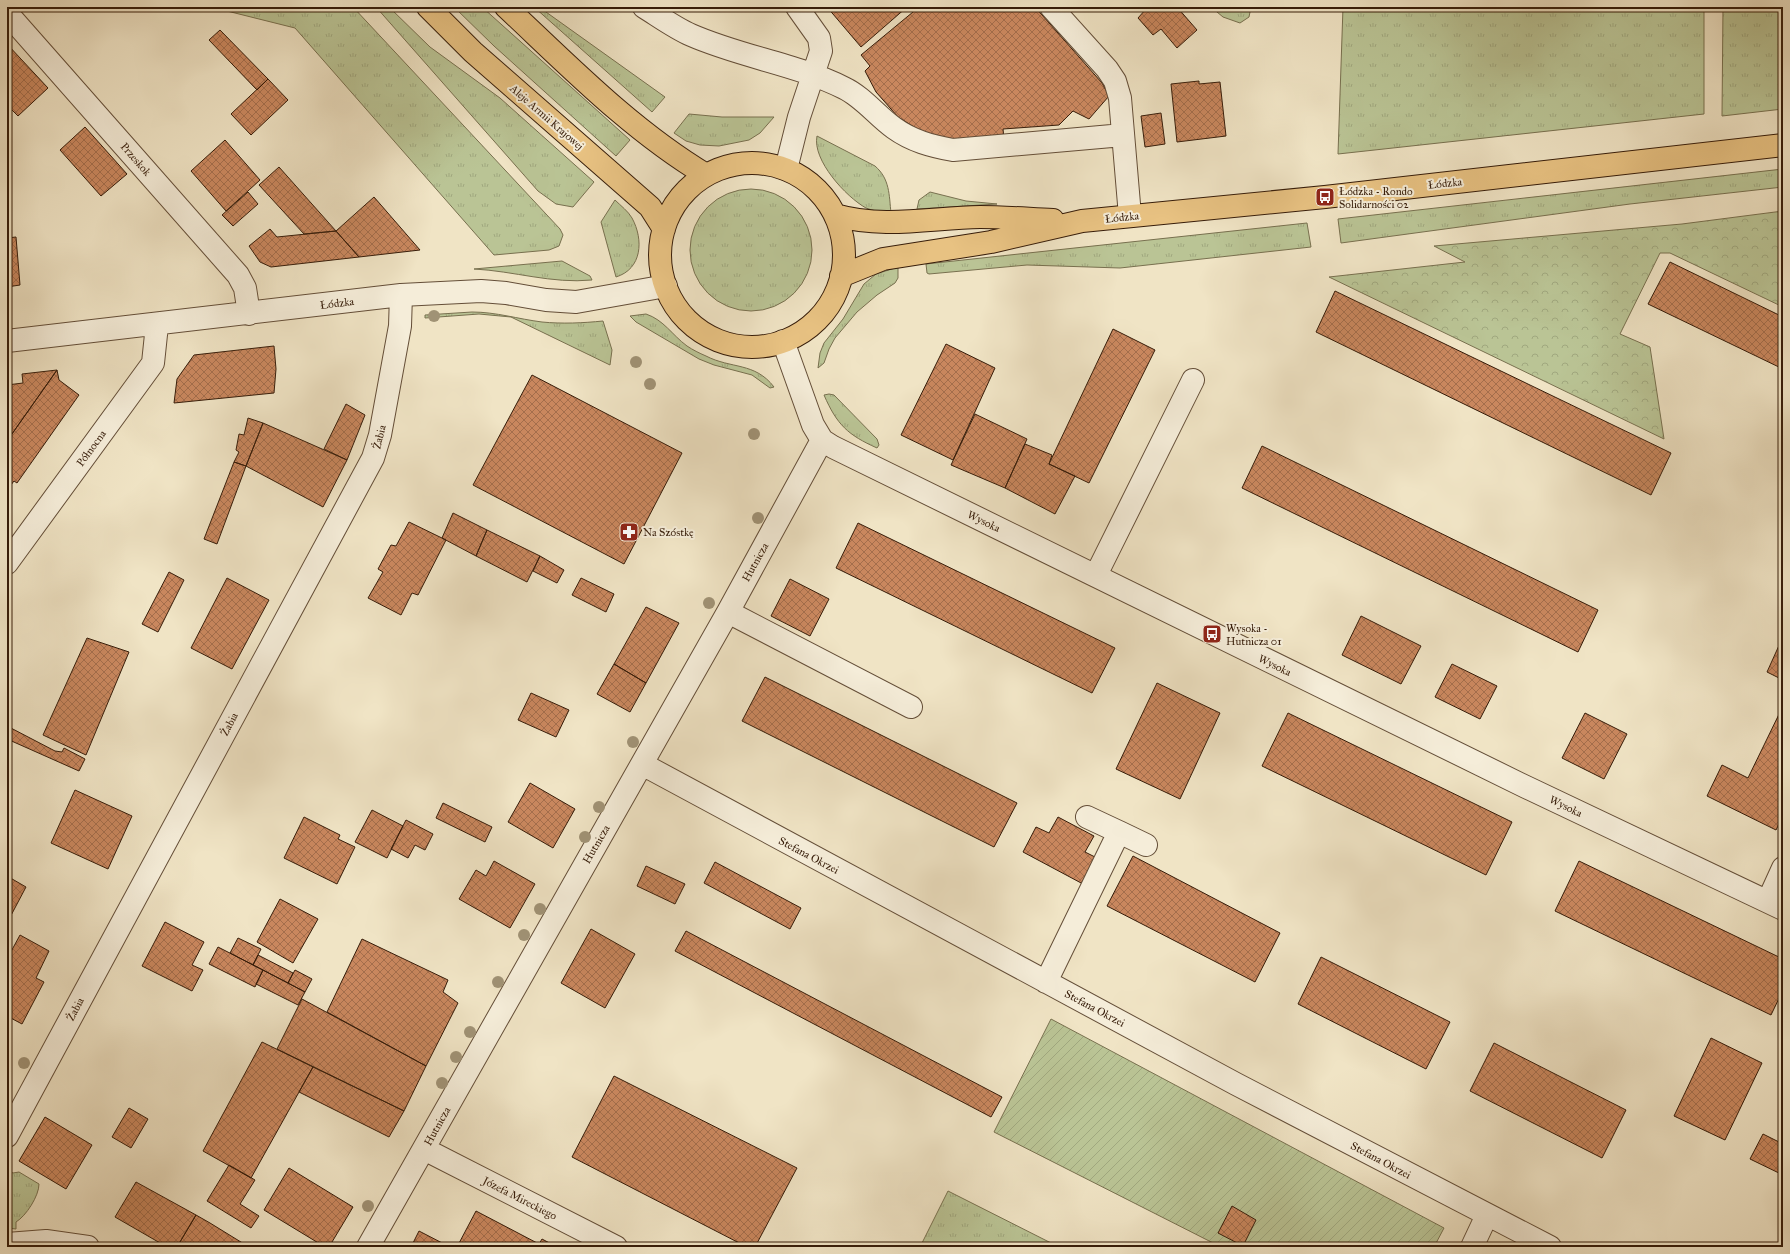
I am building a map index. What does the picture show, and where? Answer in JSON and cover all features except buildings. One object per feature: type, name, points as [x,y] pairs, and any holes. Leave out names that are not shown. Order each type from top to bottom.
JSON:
[{"type":"main road","name":"Aleje Armii Krajowej","points":[[428,7],[473,52],[650,207],[664,229]]},
{"type":"main road","points":[[506,7],[589,85],[652,139],[706,175]]},
{"type":"main road","name":"Łódzka","points":[[841,276],[882,259],[991,242],[1082,221],[1325,197],[1783,145]]},
{"type":"main road","points":[[744,163],[764,164],[786,169],[806,180],[822,196],[835,215],[842,235],[844,255],[841,276],[833,297],[820,316],[803,331],[782,341],[763,346],[743,346],[723,342],[705,334],[689,322],[676,306],[666,286],[661,269],[660,249],[664,229],[673,207],[688,189],[706,175],[724,167],[744,163]]},
{"type":"main road","name":"Łódzka","points":[[835,215],[856,221],[880,223],[980,217],[1082,221]]},
{"type":"street","points":[[644,7],[671,25],[692,35],[814,74],[856,95],[902,134],[932,146],[953,150],[1123,135]]},
{"type":"street","points":[[786,169],[799,117],[821,51],[819,38],[797,7]]},
{"type":"street","points":[[1051,7],[1107,69],[1115,81],[1120,98],[1130,216]]},
{"type":"street","name":"Przeskok","points":[[7,13],[238,274],[243,282],[249,314]]},
{"type":"street","name":"Łódzka","points":[[7,341],[157,325],[401,295],[480,291],[552,301],[576,302],[666,286]]},
{"type":"street","name":"Żabia","points":[[7,1136],[373,458],[380,435],[400,326],[401,295]]},
{"type":"street","name":"Północna","points":[[7,563],[153,363],[156,350],[157,325]]},
{"type":"street","name":"Wysoka","points":[[782,341],[813,424],[822,440],[832,447],[1096,575],[1212,634],[1476,763],[1775,905]]},
{"type":"street","points":[[1096,575],[1193,380]]},
{"type":"street","name":"Hutnicza","points":[[368,1247],[728,612],[822,440]]},
{"type":"street","points":[[728,612],[911,707]]},
{"type":"street","name":"Stefana Okrzei","points":[[642,764],[1046,982],[1550,1247]]},
{"type":"street","points":[[1087,817],[1146,845]]},
{"type":"street","points":[[1046,982],[1119,832]]},
{"type":"street","points":[[1775,905],[1783,868]]},
{"type":"street","name":"Józefa Mireckiego","points":[[424,1149],[616,1247]]},
{"type":"street","points":[[1472,1247],[1487,1215]]},
{"type":"street","points":[[7,1244],[46,1241],[88,1247]]},
{"type":"green space","points":[[211,7],[353,7],[560,229],[563,235],[559,246],[549,250],[494,255],[295,28]]},
{"type":"green space","points":[[376,7],[389,7],[430,47],[500,98],[594,182],[573,207],[556,204],[538,191]]},
{"type":"green space","points":[[454,7],[482,7],[630,140],[616,156],[494,46]]},
{"type":"green space","points":[[534,7],[539,7],[665,97],[652,112]]},
{"type":"green space","points":[[1211,7],[1251,7],[1249,17],[1240,23],[1223,17]]},
{"type":"green space","points":[[1343,7],[1704,7],[1704,114],[1338,154]]},
{"type":"green space","points":[[1723,7],[1783,7],[1783,109],[1722,116]]},
{"type":"green space","points":[[689,114],[722,117],[774,117],[760,133],[749,140],[719,146],[700,145],[686,141],[674,133]]},
{"type":"green space","points":[[817,136],[875,166],[880,171],[884,176],[888,188],[891,213],[866,208],[840,187],[832,177],[820,156],[817,146]]},
{"type":"green space","points":[[1783,169],[1783,187],[1630,204],[1341,243],[1338,219]]},
{"type":"green space","points":[[751,189],[763,190],[774,194],[785,199],[794,207],[802,216],[807,227],[811,238],[811,262],[807,273],[802,284],[794,293],[785,301],[774,306],[763,310],[751,311],[739,310],[728,306],[717,301],[708,293],[700,284],[695,273],[691,262],[690,250],[691,238],[695,227],[700,216],[708,207],[717,199],[728,194],[739,190]]},
{"type":"green space","points":[[930,192],[966,201],[997,204],[917,209],[919,200]]},
{"type":"green space","points":[[615,200],[632,218],[636,227],[639,244],[636,261],[625,273],[616,277],[601,222]]},
{"type":"green space","points":[[1783,211],[1783,307],[1670,253],[1660,253],[1620,334],[1650,347],[1664,439],[1329,277],[1465,262],[1434,246],[1682,224]]},
{"type":"green space","points":[[1307,223],[1311,247],[1120,268],[1027,265],[927,273],[926,264]]},
{"type":"green space","points":[[562,261],[590,276],[592,280],[577,281],[548,279],[474,269]]},
{"type":"green space","points":[[898,267],[898,278],[895,283],[877,295],[857,312],[835,338],[824,363],[818,368],[820,353],[824,343],[843,319],[864,284],[876,274]]},
{"type":"green space","points":[[472,312],[490,313],[550,323],[603,321],[612,350],[610,365],[511,317],[479,314],[425,318],[425,315]]},
{"type":"green space","points":[[646,314],[658,320],[692,349],[715,360],[759,373],[774,387],[770,388],[752,375],[714,365],[699,359],[636,322],[630,316]]},
{"type":"green space","points":[[824,395],[834,395],[877,439],[879,445],[877,448],[858,438],[844,428],[834,414]]},
{"type":"green space","points":[[1051,1019],[1444,1228],[1434,1247],[1221,1247],[994,1132]]},
{"type":"green space","points":[[7,1170],[13,1173],[19,1172],[39,1184],[37,1194],[31,1205],[24,1215],[16,1222],[16,1229],[7,1228]]},
{"type":"green space","points":[[948,1191],[1059,1247],[920,1247]]},
{"type":"place","name":"Łódzka - Rondo Solidarności 02","points":[[1325,197]]},
{"type":"place","name":"Na Szóstkę","points":[[629,532]]},
{"type":"place","name":"Wysoka - Hutnicza 01","points":[[1212,634]]}]
